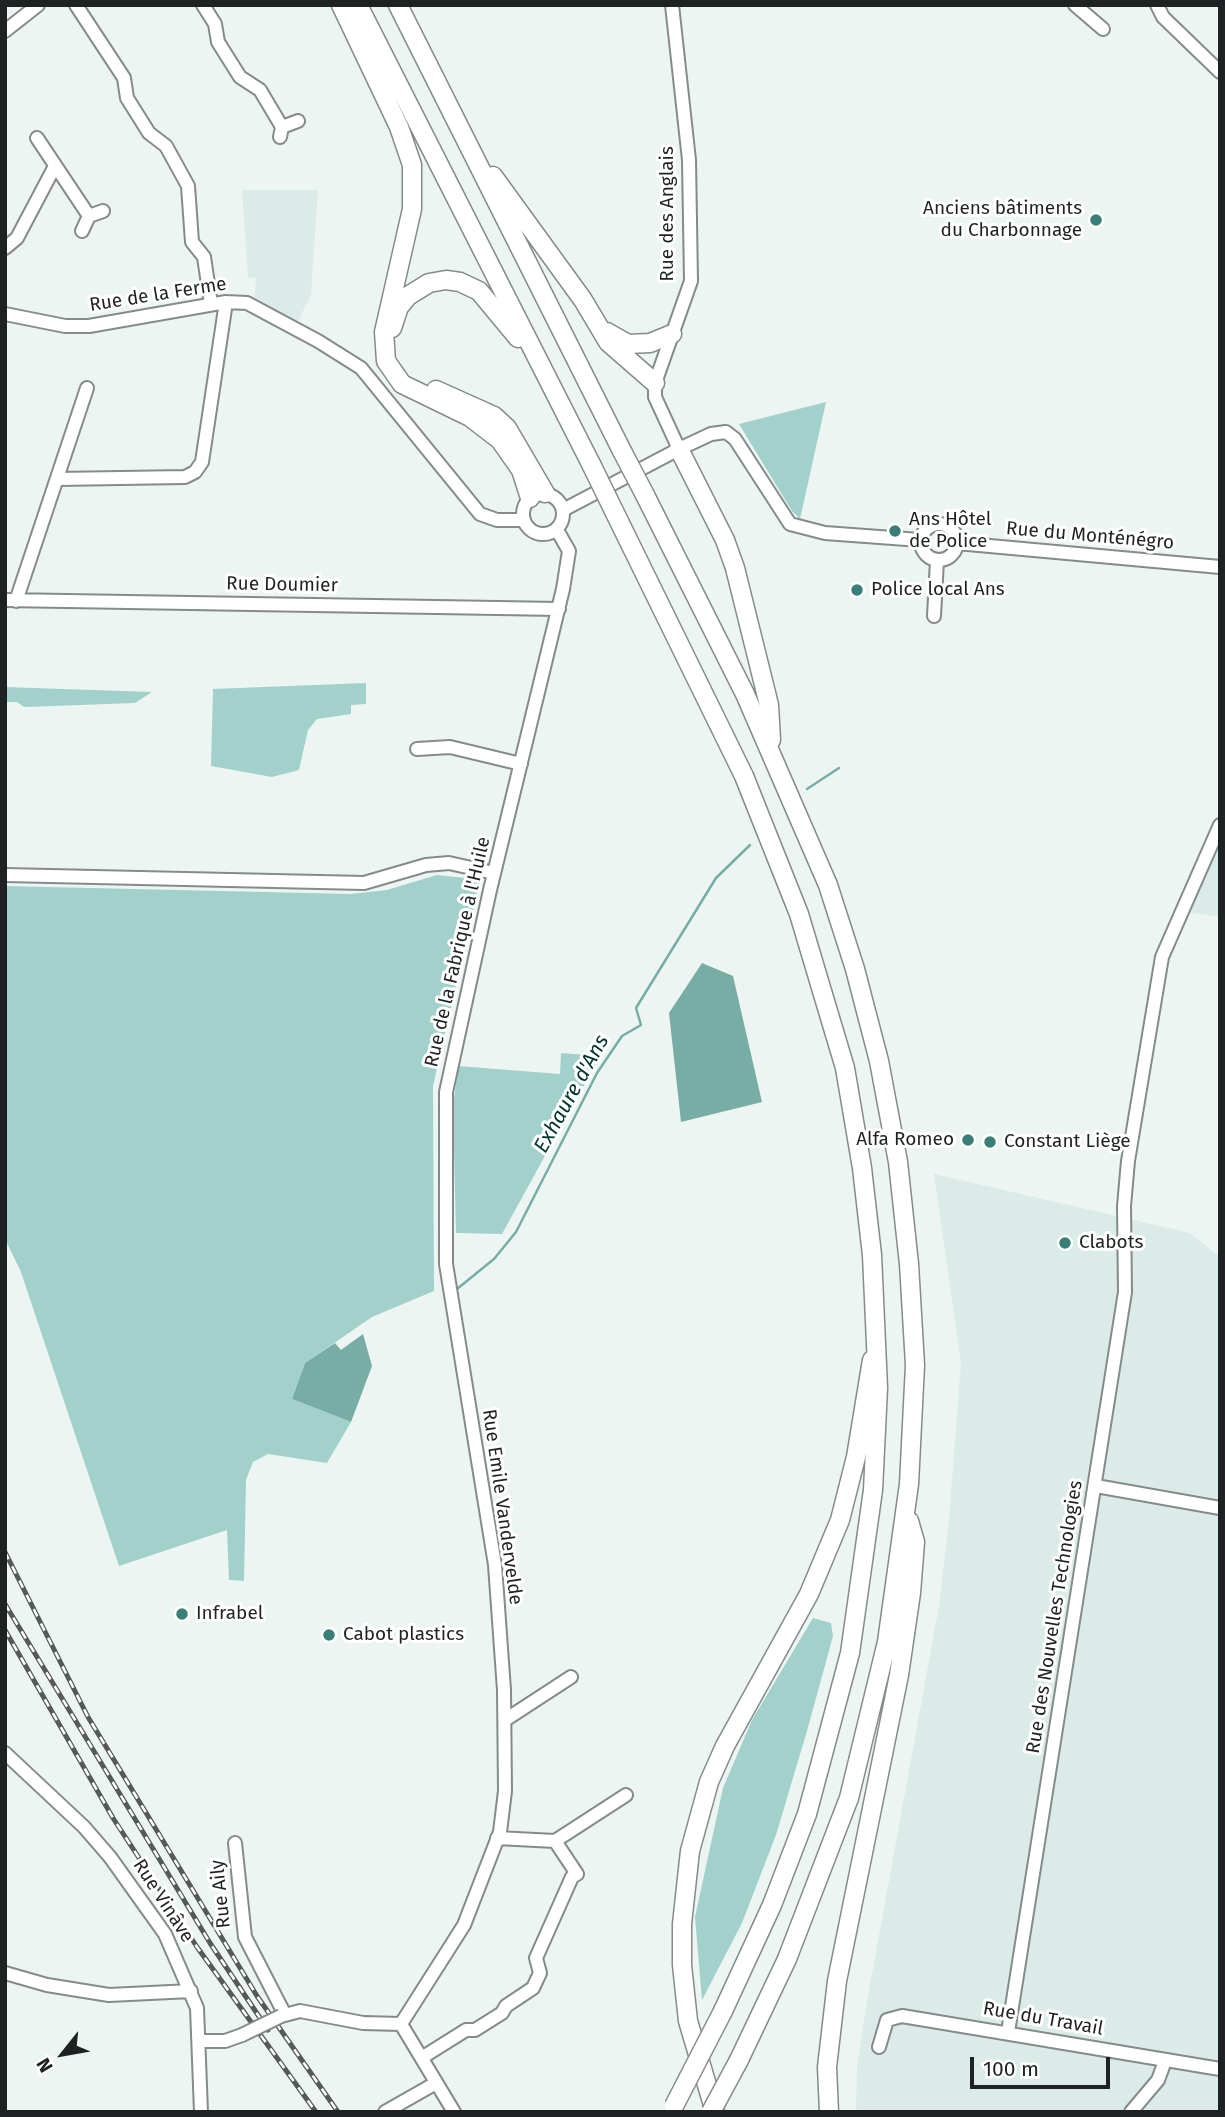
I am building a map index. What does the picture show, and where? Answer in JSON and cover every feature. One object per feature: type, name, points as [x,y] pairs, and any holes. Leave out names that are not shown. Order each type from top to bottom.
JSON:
[{"type":"highway","points":[[398,5],[772,753],[828,885],[855,969],[890,1115],[909,1264],[915,1365],[906,1511],[887,1642],[849,1798],[787,1959],[713,2112]]},
{"type":"highway","points":[[349,10],[399,87],[592,466],[744,776],[777,853],[824,991],[845,1068],[859,1146],[872,1255],[877,1340],[873,1490],[850,1653],[807,1814],[767,1917],[723,2011],[672,2109]]},
{"type":"highway","points":[[349,10],[399,127],[412,165],[412,209],[384,332],[386,361],[402,384],[470,417],[500,440],[538,496]]},
{"type":"highway","points":[[469,146],[498,182],[608,342],[654,383]]},
{"type":"highway","points":[[534,353],[508,327],[491,302],[479,291],[460,282],[446,280],[418,288],[399,307],[393,320],[394,352],[401,369],[419,384],[480,407],[507,428],[538,496]]},
{"type":"highway","points":[[600,327],[628,344],[650,343],[672,334]]},
{"type":"highway","points":[[679,449],[725,540],[735,568],[769,705],[772,753]]},
{"type":"highway","points":[[713,2112],[688,2021],[682,1965],[682,1924],[690,1851],[709,1782],[725,1746],[809,1594],[840,1520],[849,1490],[865,1383],[877,1340]]},
{"type":"highway","points":[[829,2112],[827,2067],[837,1981],[899,1675],[911,1593],[915,1542],[906,1511]]},
{"type":"street","points":[[76,5],[124,78],[127,98],[149,133],[166,146],[188,186],[192,242],[204,257],[211,304]]},
{"type":"street","points":[[203,5],[215,24],[218,42],[240,77],[260,90],[281,132],[298,121]]},
{"type":"street","name":"Rue des Anglais","points":[[654,383],[691,281],[692,233],[685,103],[672,5]]},
{"type":"street","points":[[1075,5],[1103,29]]},
{"type":"street","points":[[1157,5],[1163,17],[1220,72]]},
{"type":"street","points":[[5,31],[31,8]]},
{"type":"street","points":[[37,138],[89,216]]},
{"type":"street","points":[[5,248],[17,238],[55,166]]},
{"type":"street","points":[[82,231],[89,216],[103,211]]},
{"type":"street","points":[[57,479],[185,477],[195,472],[202,462],[226,302]]},
{"type":"street","name":"Rue de la Ferme","points":[[5,314],[55,324],[89,326],[211,304],[247,303],[318,341],[360,368],[480,514],[497,520],[523,520]]},
{"type":"street","points":[[654,383],[655,397],[679,449]]},
{"type":"street","points":[[11,601],[57,479],[87,388]]},
{"type":"street","points":[[564,510],[679,449],[711,434],[726,432],[736,439],[790,524],[824,533],[920,540]]},
{"type":"street","points":[[538,496],[556,498],[564,510],[564,518],[557,530],[538,534],[523,520],[523,510],[538,496]]},
{"type":"street","points":[[939,523],[954,531],[957,543],[951,556],[937,560],[924,553],[920,540],[927,528],[939,523]]},
{"type":"street","name":"Rue de la Fabrique à l'Huile","points":[[466,1391],[446,1264],[446,1092],[494,873],[559,609],[569,551],[557,530]]},
{"type":"street","name":"Rue du Monténégro","points":[[957,543],[1220,567]]},
{"type":"street","points":[[934,616],[937,560]]},
{"type":"street","name":"Rue Doumier","points":[[11,601],[559,609]]},
{"type":"street","points":[[417,749],[450,747],[521,764]]},
{"type":"street","name":"Rue des Nouvelles Technologies","points":[[1008,2032],[1125,1292],[1124,1206],[1129,1153],[1162,957],[1220,825]]},
{"type":"street","points":[[5,875],[364,883],[426,865],[449,863],[494,873]]},
{"type":"street","name":"Rue Emile Vandervelde","points":[[401,2024],[464,1925],[497,1838],[505,1791],[505,1720],[495,1565],[466,1391]]},
{"type":"street","points":[[1096,1486],[1220,1508]]},
{"type":"street","points":[[505,1720],[571,1677]]},
{"type":"street","name":"Rue Vinâve","points":[[5,1754],[84,1827],[110,1857],[165,1934],[197,2008],[201,2112]]},
{"type":"street","points":[[497,1838],[555,1841],[626,1795]]},
{"type":"street","points":[[423,2057],[466,2030],[475,2029],[502,2013],[506,2006],[533,1988],[540,1973],[536,1958],[572,1877],[577,1874],[555,1841]]},
{"type":"street","name":"Rue Aily","points":[[235,1843],[245,1937],[283,2015]]},
{"type":"street","points":[[5,1973],[47,1985],[109,1995],[191,1991]]},
{"type":"street","points":[[200,2041],[225,2041],[283,2015],[300,2011],[363,2023],[401,2024],[454,2112]]},
{"type":"street","name":"Rue du Travail","points":[[879,2047],[887,2020],[902,2016],[1220,2069]]},
{"type":"street","points":[[1131,2112],[1158,2080],[1165,2061]]},
{"type":"street","points":[[385,2112],[436,2083]]},
{"type":"shaded area","points":[[242,190],[318,190],[311,295],[296,325],[254,304],[256,278],[248,277]]},
{"type":"shaded area","points":[[826,402],[800,519],[792,511],[739,424]]},
{"type":"shaded area","points":[[366,683],[366,704],[351,705],[351,714],[317,719],[308,730],[299,770],[272,777],[211,766],[213,689]]},
{"type":"shaded area","points":[[5,687],[152,692],[135,703],[24,707],[17,702],[5,702]]},
{"type":"shaded area","points":[[1220,838],[1220,917],[1187,912]]},
{"type":"shaded area","points":[[437,875],[474,879],[479,884],[433,1086],[434,1291],[372,1317],[305,1363],[292,1399],[351,1422],[327,1463],[268,1454],[253,1462],[246,1480],[244,1581],[229,1580],[227,1530],[119,1566],[21,1272],[5,1239],[5,886],[351,894],[387,890]]},
{"type":"shaded area","points":[[702,963],[733,976],[762,1102],[681,1122],[669,1013]]},
{"type":"shaded area","points":[[561,1053],[600,1056],[502,1234],[456,1233],[453,1108],[458,1066],[560,1074]]},
{"type":"shaded area","points":[[934,1174],[1190,1233],[1220,1257],[1220,2112],[856,2112],[857,2067],[867,2002],[939,1606],[949,1519],[961,1363]]},
{"type":"shaded area","points":[[363,1334],[372,1366],[351,1422],[292,1399],[305,1363],[335,1343],[341,1350]]},
{"type":"shaded area","points":[[813,1618],[831,1623],[833,1636],[807,1731],[776,1835],[742,1923],[702,2000],[695,1917],[723,1788],[752,1720]]},
{"type":"waterway","name":"Exhaure d'Ans","points":[[807,789],[839,768]]},
{"type":"waterway","name":"Exhaure d'Ans","points":[[457,1289],[494,1259],[516,1232],[597,1073],[622,1036],[641,1025],[636,1008],[716,878],[750,845]]},
{"type":"railway","points":[[5,1552],[88,1717],[257,1996],[338,2112]]},
{"type":"railway","points":[[5,1604],[210,1943],[268,2030]]},
{"type":"railway","points":[[5,1630],[113,1818],[197,1947],[316,2112]]},
{"type":"place","name":"Anciens bâtiments du Charbonnage","points":[[1096,220]]},
{"type":"place","name":"Ans Hôtel de Police","points":[[895,531]]},
{"type":"place","name":"Police local Ans","points":[[857,590]]},
{"type":"place","name":"Alfa Romeo","points":[[968,1140]]},
{"type":"place","name":"Constant Liège","points":[[990,1142]]},
{"type":"place","name":"Clabots","points":[[1065,1243]]},
{"type":"place","name":"Infrabel","points":[[182,1614]]},
{"type":"place","name":"Cabot plastics","points":[[329,1635]]}]
